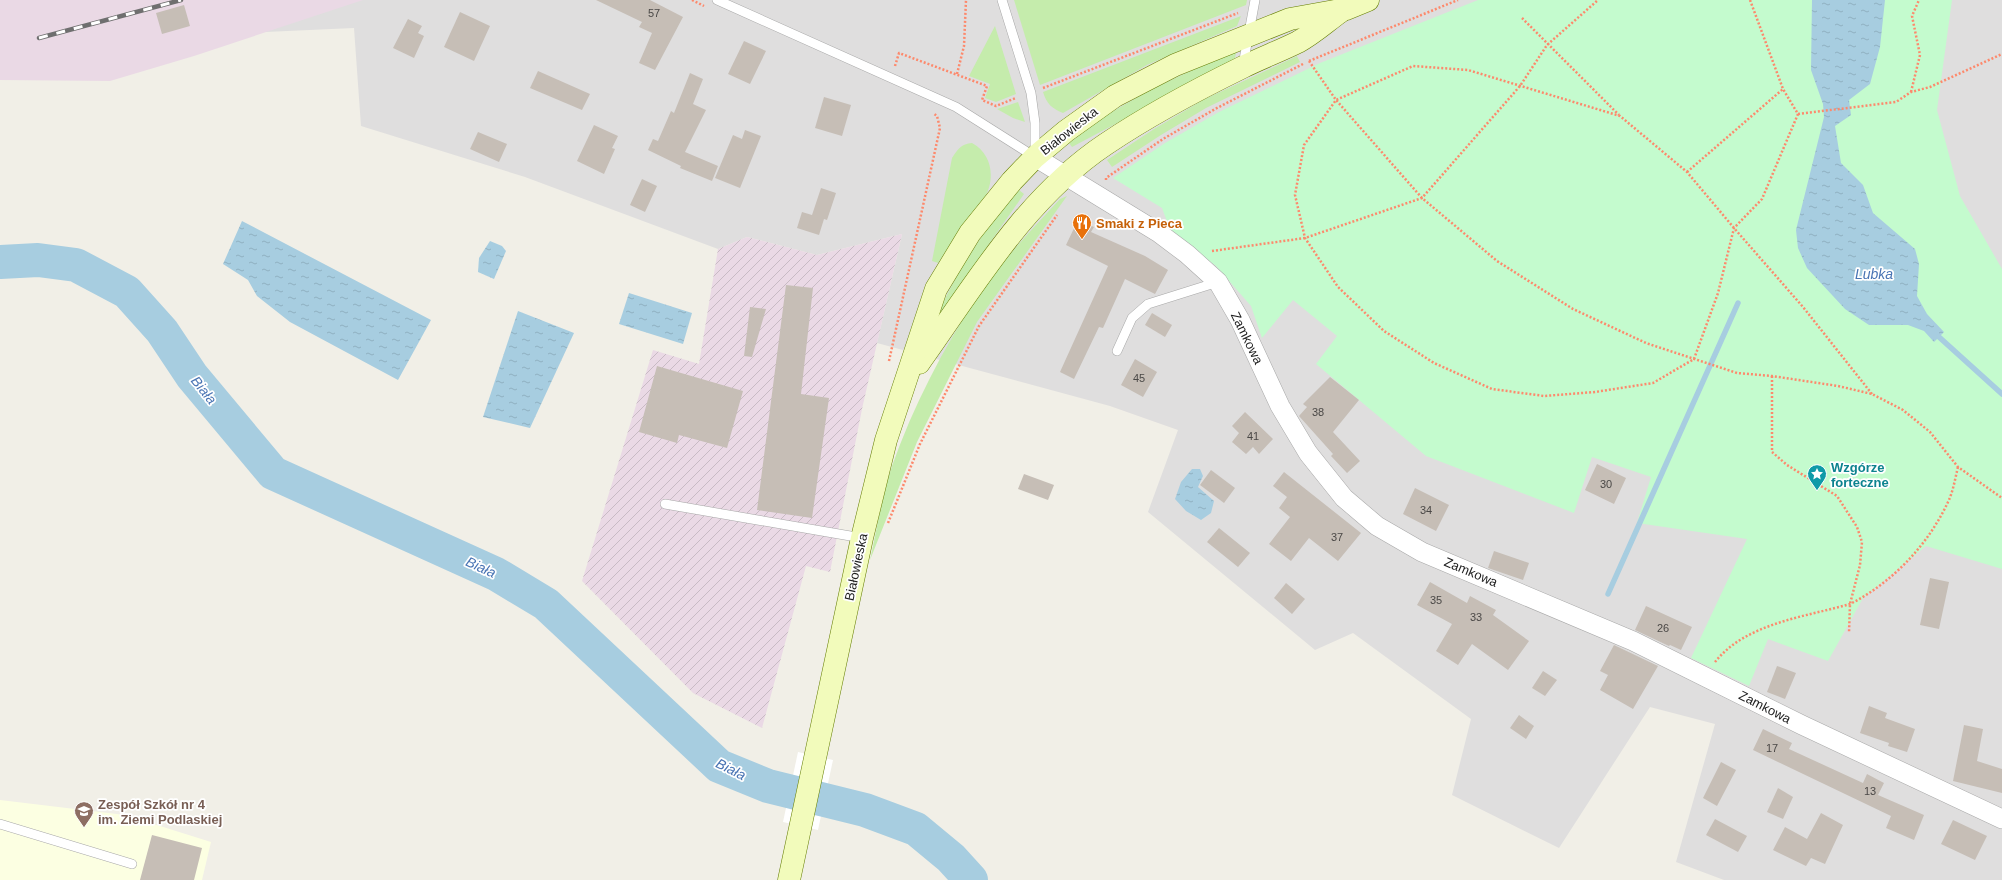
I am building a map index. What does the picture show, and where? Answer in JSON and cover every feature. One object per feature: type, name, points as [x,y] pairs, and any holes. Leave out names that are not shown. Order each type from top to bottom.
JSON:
[{"type":"main road","name":"Białowieska","points":[[789,880],[862,538],[886,440],[936,289],[970,233],[1012,181],[1035,157],[1066,131],[1115,96],[1175,65],[1290,19],[1338,6],[1368,0]]},
{"type":"main road","name":"Białowieska","points":[[906,381],[996,253],[1031,210],[1064,176],[1105,144],[1152,115],[1243,67],[1299,41],[1338,6]]},
{"type":"street","name":"Zamkowa","points":[[1035,157],[1159,233],[1187,254],[1218,282],[1240,320],[1280,406],[1308,453],[1344,498],[1377,526],[1422,552],[1633,641],[1802,725],[2002,819]]},
{"type":"lane","points":[[717,0],[772,26],[956,107],[1035,157]]},
{"type":"lane","points":[[1002,0],[1031,93],[1035,123],[1035,157]]},
{"type":"lane","points":[[1243,67],[1250,35],[1255,0]]},
{"type":"lane","points":[[1116,351],[1132,318],[1148,304],[1218,282]]},
{"type":"lane","points":[[665,504],[862,538]]},
{"type":"lane","points":[[0,824],[132,864]]},
{"type":"path","points":[[692,0],[706,7]]},
{"type":"path","points":[[956,75],[964,46],[966,0]]},
{"type":"path","points":[[1106,178],[1163,139],[1215,109],[1309,61],[1458,0]]},
{"type":"path","points":[[1187,254],[1305,238],[1422,198],[1520,86],[1547,45],[1598,0]]},
{"type":"path","points":[[1750,0],[1783,89],[1798,114]]},
{"type":"path","points":[[1911,92],[1920,55],[1912,16],[1919,0]]},
{"type":"path","points":[[1042,89],[1238,12]]},
{"type":"path","points":[[1522,18],[1547,45],[1620,116],[1687,172],[1803,306],[1872,394]]},
{"type":"path","points":[[887,63],[895,66],[899,54],[987,86],[982,100],[996,106],[1016,98]]},
{"type":"path","points":[[1798,114],[1896,102],[1911,92],[1930,87],[2002,54]]},
{"type":"path","points":[[1309,61],[1336,100],[1422,198],[1497,261],[1573,309],[1646,343],[1737,373],[1772,376],[1838,386],[1872,394],[1903,410],[1930,432],[1958,467],[2002,498]]},
{"type":"path","points":[[1620,116],[1468,70],[1413,66],[1336,100],[1304,145],[1295,195],[1305,238],[1338,287],[1384,331],[1434,363],[1492,389],[1544,396],[1595,392],[1653,383],[1694,359],[1718,293],[1734,228],[1762,199],[1798,114]]},
{"type":"path","points":[[1687,172],[1783,89]]},
{"type":"path","points":[[888,367],[940,128],[936,116],[931,110]]},
{"type":"path","points":[[1106,178],[1113,182]]},
{"type":"path","points":[[1106,178],[1106,183]]},
{"type":"path","points":[[887,526],[920,444],[979,326],[1060,212]]},
{"type":"path","points":[[1772,376],[1772,452],[1787,465],[1837,496],[1857,527],[1862,542],[1860,565],[1850,604],[1849,633]]},
{"type":"path","points":[[1704,676],[1724,651],[1760,629],[1850,604],[1861,599],[1896,574],[1929,535],[1948,501],[1958,467]]},
{"type":"shaded area","points":[[0,0],[2002,0],[2002,880],[1724,880],[1676,862],[1715,724],[1650,707],[1559,848],[1452,795],[1471,719],[1353,633],[1315,650],[1148,512],[1178,430],[1110,406],[877,343],[902,234],[817,255],[747,237],[718,249],[525,177],[361,126],[354,28],[0,44]]},
{"type":"shaded area","points":[[0,0],[363,0],[194,56],[110,81],[0,80]]},
{"type":"shaded area","points":[[902,234],[862,409],[830,572],[806,566],[762,728],[693,693],[582,581],[653,350],[699,364],[718,249],[747,237],[817,255]]},
{"type":"shaded area","name":"Zespół Szkół nr 4 im. Ziemi Podlaskiej","points":[[0,800],[125,815],[211,842],[202,880],[0,880]]},
{"type":"green space","points":[[1014,0],[1247,0],[1246,5],[1040,85]]},
{"type":"green space","points":[[1478,0],[1952,0],[1937,110],[1960,196],[2002,269],[2002,569],[1926,546],[1863,598],[1828,661],[1768,639],[1749,686],[1691,658],[1747,539],[1637,523],[1651,477],[1592,457],[1574,513],[1426,456],[1316,364],[1337,336],[1293,300],[1262,338],[1251,306],[1216,266],[1171,232],[1162,208],[1113,178],[1165,143],[1219,112],[1320,63]]},
{"type":"green space","points":[[1241,16],[1237,26],[1147,65],[1063,113],[1048,103],[1043,92]]},
{"type":"green space","points":[[995,26],[1016,94],[996,102],[985,98],[990,84],[969,76]]},
{"type":"green space","points":[[1237,49],[1235,58],[1230,63],[1072,147],[1069,143],[1105,116],[1150,90]]},
{"type":"green space","points":[[1297,56],[1300,62],[1206,108],[1112,167],[1107,160],[1154,129],[1203,100]]},
{"type":"green space","points":[[1018,102],[1025,122],[1013,118],[997,109]]},
{"type":"green space","points":[[972,143],[979,148],[988,161],[991,177],[990,185],[983,200],[938,263],[932,261],[952,158],[965,144]]},
{"type":"green space","points":[[1019,190],[1024,194],[927,333],[959,272],[985,231]]},
{"type":"green space","points":[[1067,196],[977,322],[917,442],[870,560],[888,477],[909,422],[941,357],[965,316],[997,270],[1060,199]]},
{"type":"water","name":"Lubka","points":[[1812,0],[1885,0],[1880,47],[1870,84],[1849,100],[1851,115],[1835,126],[1841,163],[1863,185],[1873,213],[1915,249],[1919,264],[1917,296],[1927,314],[1944,332],[1934,342],[1924,331],[1908,325],[1869,325],[1845,309],[1807,268],[1798,248],[1796,230],[1824,117],[1823,104],[1811,70]]},
{"type":"water","points":[[242,221],[431,320],[398,380],[290,322],[257,296],[248,280],[223,264]]},
{"type":"water","points":[[490,241],[502,246],[506,251],[494,279],[478,272],[479,258]]},
{"type":"water","points":[[629,293],[692,313],[683,344],[619,324]]},
{"type":"water","points":[[518,311],[574,333],[530,428],[483,417]]},
{"type":"water","points":[[1192,469],[1200,469],[1203,476],[1198,487],[1214,501],[1211,513],[1201,520],[1186,511],[1175,499],[1181,482]]},
{"type":"pier","points":[[798,752],[833,760],[818,830],[783,822]]},
{"type":"building","points":[[596,0],[650,0],[683,17],[655,70],[639,63],[652,33],[639,27],[642,22]]},
{"type":"building","points":[[184,5],[190,26],[162,34],[156,13]]},
{"type":"building","points":[[460,12],[490,26],[474,61],[444,47]]},
{"type":"building","points":[[408,19],[422,26],[418,33],[424,36],[414,58],[393,48]]},
{"type":"building","points":[[744,41],[766,51],[750,84],[728,74]]},
{"type":"building","points":[[538,71],[590,94],[582,110],[530,88]]},
{"type":"building","points":[[690,73],[703,79],[693,104],[706,110],[685,152],[718,166],[712,181],[680,168],[681,166],[648,150],[653,139],[658,141],[671,111],[674,113]]},
{"type":"building","points":[[824,97],[851,105],[842,136],[815,128]]},
{"type":"building","points":[[594,125],[618,136],[612,148],[615,149],[604,174],[577,161]]},
{"type":"building","points":[[745,130],[761,136],[740,188],[715,178],[733,135],[742,139]]},
{"type":"building","points":[[478,132],[507,144],[499,162],[470,149]]},
{"type":"building","points":[[642,179],[657,186],[645,212],[630,205]]},
{"type":"building","points":[[821,188],[836,193],[827,220],[824,219],[819,235],[797,228],[802,212],[812,215]]},
{"type":"building","points":[[1078,220],[1094,227],[1091,232],[1145,256],[1168,270],[1155,294],[1125,279],[1103,328],[1099,327],[1074,379],[1060,372],[1108,266],[1066,245]]},
{"type":"building","points":[[786,285],[813,288],[801,394],[829,398],[812,518],[757,510]]},
{"type":"building","points":[[750,307],[766,309],[752,357],[744,356]]},
{"type":"building","points":[[1152,313],[1172,325],[1165,337],[1145,325]]},
{"type":"building","points":[[1135,359],[1157,372],[1143,397],[1121,385]]},
{"type":"building","points":[[657,366],[743,391],[727,448],[679,435],[677,443],[639,432]]},
{"type":"building","points":[[1330,377],[1359,400],[1333,432],[1360,461],[1347,473],[1331,456],[1333,454],[1299,416],[1307,407],[1303,404]]},
{"type":"building","points":[[1245,412],[1273,439],[1259,454],[1253,447],[1246,454],[1232,442],[1239,433],[1232,426]]},
{"type":"building","points":[[1597,464],[1626,478],[1614,504],[1585,490]]},
{"type":"building","points":[[1211,470],[1235,488],[1224,503],[1200,485]]},
{"type":"building","points":[[1284,472],[1361,533],[1338,561],[1309,538],[1291,561],[1269,544],[1290,517],[1279,508],[1287,497],[1273,486]]},
{"type":"building","points":[[1024,474],[1054,485],[1048,500],[1018,489]]},
{"type":"building","points":[[1415,488],[1449,505],[1436,531],[1403,514]]},
{"type":"building","points":[[1219,528],[1250,553],[1238,567],[1207,542]]},
{"type":"building","points":[[1494,551],[1529,563],[1523,580],[1488,568]]},
{"type":"building","points":[[1930,578],[1949,582],[1939,629],[1920,625]]},
{"type":"building","points":[[1430,582],[1467,603],[1470,596],[1496,610],[1493,615],[1529,641],[1508,670],[1472,644],[1458,665],[1436,651],[1452,624],[1417,605]]},
{"type":"building","points":[[1286,583],[1305,599],[1292,614],[1274,598]]},
{"type":"building","points":[[1646,606],[1692,627],[1681,650],[1635,630]]},
{"type":"building","points":[[1614,645],[1658,666],[1633,709],[1600,690],[1608,675],[1600,671]]},
{"type":"building","points":[[1777,666],[1796,673],[1785,699],[1767,692]]},
{"type":"building","points":[[1543,671],[1557,680],[1545,696],[1532,688]]},
{"type":"building","points":[[1869,706],[1887,713],[1885,718],[1915,729],[1907,752],[1888,746],[1889,743],[1860,733]]},
{"type":"building","points":[[1519,715],[1534,726],[1526,739],[1510,728]]},
{"type":"building","points":[[1964,725],[1983,729],[1977,761],[2002,769],[2002,793],[1953,781]]},
{"type":"building","points":[[1763,729],[1792,743],[1789,749],[1863,783],[1867,774],[1884,783],[1878,795],[1924,815],[1914,840],[1886,828],[1891,816],[1753,750]]},
{"type":"building","points":[[1721,762],[1736,770],[1717,806],[1703,798]]},
{"type":"building","points":[[1778,788],[1793,797],[1783,819],[1767,812]]},
{"type":"building","points":[[1821,813],[1843,825],[1825,864],[1811,858],[1806,866],[1773,850],[1785,827],[1807,839]]},
{"type":"building","points":[[1715,819],[1747,836],[1738,852],[1706,835]]},
{"type":"building","points":[[1953,820],[1987,836],[1975,860],[1941,844]]},
{"type":"building","points":[[152,835],[202,848],[194,880],[140,880]]},
{"type":"waterway","name":"Biała","points":[[0,262],[38,260],[76,265],[127,292],[162,331],[192,376],[273,473],[496,574],[546,604],[719,766],[768,786],[865,810],[916,829],[951,858],[971,880]]},
{"type":"waterway","points":[[1608,594],[1738,303]]},
{"type":"waterway","name":"Lubka","points":[[1939,337],[2002,394]]},
{"type":"railway","points":[[39,38],[181,0]]},
{"type":"place","name":"Smaki z Pieca","points":[[1082,240]]},
{"type":"place","name":"Wzgórze forteczne","points":[[1817,491]]},
{"type":"place","name":"Zespół Szkół nr 4 im. Ziemi Podlaskiej","points":[[84,828]]}]
